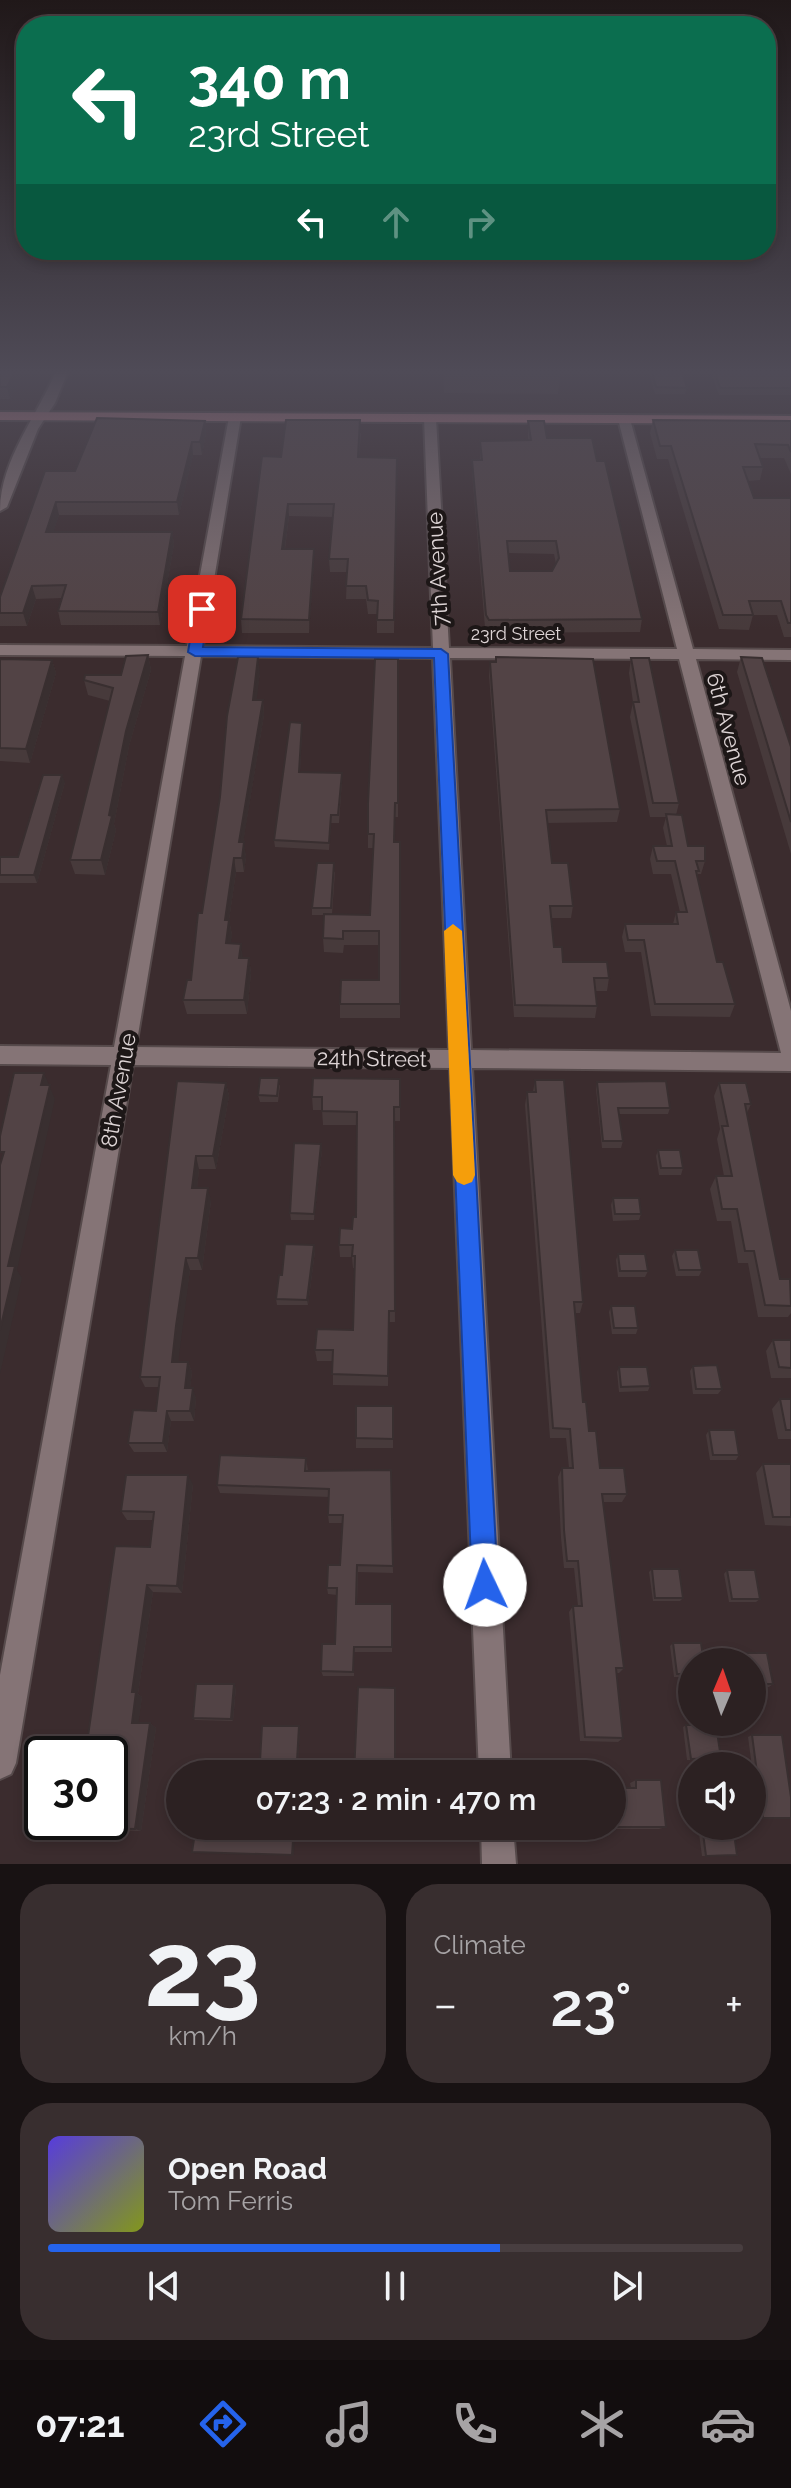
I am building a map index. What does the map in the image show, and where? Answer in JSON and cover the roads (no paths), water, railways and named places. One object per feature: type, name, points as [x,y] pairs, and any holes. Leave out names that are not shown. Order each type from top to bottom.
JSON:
[{"type":"street","points":[[0,507],[22,456]]},
{"type":"street","name":"8th Avenue","points":[[0,1763],[228,456]]},
{"type":"street","name":"7th Avenue","points":[[432,456],[458,1059],[494,1760]]},
{"type":"street","name":"6th Avenue","points":[[634,456],[791,1051]]},
{"type":"street","name":"23rd Street","points":[[0,650],[791,655]]},
{"type":"street","name":"24th Street","points":[[0,1055],[791,1062]]},
{"type":"street","points":[[498,1840],[499,1864]]}]
